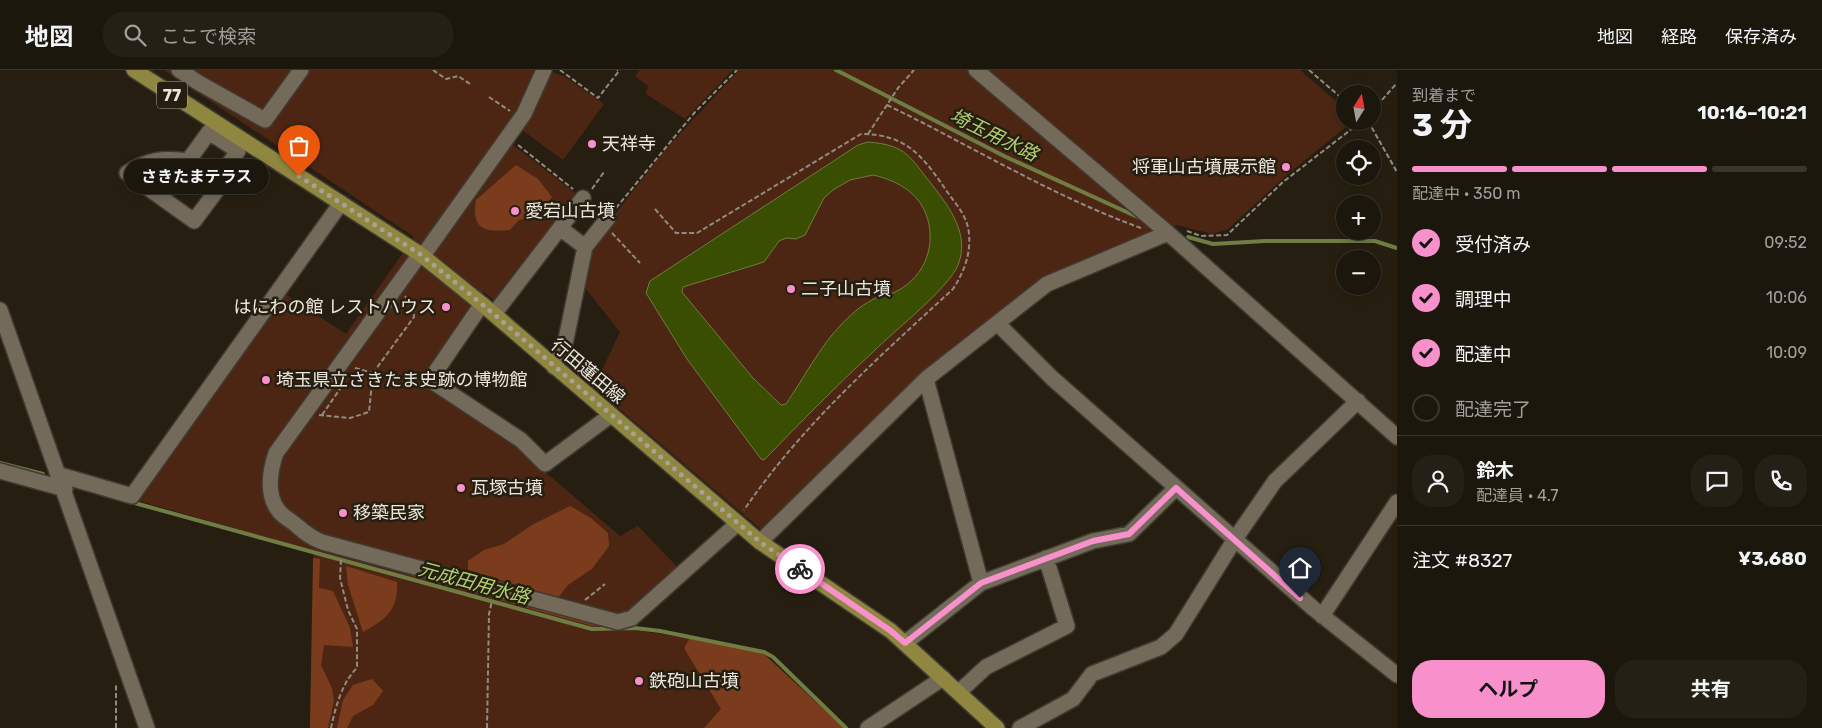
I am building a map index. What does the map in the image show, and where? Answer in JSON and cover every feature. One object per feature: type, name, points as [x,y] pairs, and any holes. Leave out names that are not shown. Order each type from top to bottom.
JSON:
[{"type":"main road","name":"行田蓮田線","points":[[134,70],[341,203],[424,252],[554,367],[739,519],[760,542],[891,631],[959,692],[990,726]]},
{"type":"street","points":[[179,70],[265,120],[301,70]]},
{"type":"street","points":[[544,70],[521,119],[509,137],[493,155],[276,453],[271,467],[271,488],[279,512],[312,539],[618,622],[632,618],[739,519]]},
{"type":"street","points":[[976,70],[1165,231],[1397,437]]},
{"type":"street","points":[[209,132],[238,151],[216,182],[220,186],[194,221],[127,174],[139,166],[158,159],[188,161],[209,132]]},
{"type":"street","points":[[494,314],[587,194]]},
{"type":"street","points":[[0,471],[132,496],[341,203]]},
{"type":"street","points":[[554,367],[565,344],[585,247],[605,221]]},
{"type":"street","points":[[560,228],[585,247]]},
{"type":"street","points":[[760,542],[926,379],[1047,284],[1165,231]]},
{"type":"street","points":[[482,304],[430,380],[521,440],[545,464],[611,415]]},
{"type":"street","points":[[0,310],[147,728]]},
{"type":"street","points":[[998,324],[1052,378],[1176,488],[1322,616],[1397,675]]},
{"type":"street","points":[[926,379],[981,583]]},
{"type":"street","points":[[1020,728],[1073,699],[1092,674],[1161,647],[1176,634],[1235,539],[1275,481],[1358,401]]},
{"type":"street","points":[[905,643],[981,583],[1093,541],[1129,534],[1176,488]]},
{"type":"street","points":[[1322,616],[1397,502]]},
{"type":"street","points":[[959,692],[986,667],[1068,626],[1046,558]]},
{"type":"street","points":[[868,728],[943,678]]},
{"type":"path","points":[[433,70],[446,79],[458,76],[470,84]]},
{"type":"path","points":[[560,70],[598,98],[619,71],[617,70]]},
{"type":"path","points":[[640,263],[605,221],[695,112],[737,70]]},
{"type":"path","points":[[868,134],[895,92],[914,70]]},
{"type":"path","points":[[1309,70],[1336,93]]},
{"type":"path","points":[[1381,101],[1397,83]]},
{"type":"path","points":[[490,97],[521,119]]},
{"type":"path","points":[[887,105],[944,132],[1029,180],[1140,228],[1165,231],[1183,230],[1201,236],[1227,235],[1283,182],[1350,130]]},
{"type":"path","points":[[1373,130],[1397,172]]},
{"type":"path","points":[[655,209],[676,233],[697,233],[861,134],[878,134],[894,139],[915,150],[925,159],[963,215],[969,233],[968,254],[963,274],[954,289],[870,366],[809,426],[771,470],[739,519]]},
{"type":"path","points":[[509,137],[587,194],[604,172]]},
{"type":"path","points":[[305,414],[350,418],[369,412],[373,373],[414,317],[414,310],[405,296]]},
{"type":"path","points":[[355,368],[373,373]]},
{"type":"path","points":[[331,728],[335,711],[350,675],[357,668],[357,630],[348,610],[340,578],[341,565]]},
{"type":"path","points":[[573,609],[605,584]]},
{"type":"path","points":[[487,728],[491,606]]},
{"type":"path","points":[[116,728],[116,672],[127,670]]},
{"type":"shaded area","points":[[164,70],[551,70],[550,72],[564,76],[604,104],[563,160],[522,130],[512,144],[579,196],[497,302],[484,292],[423,380],[521,444],[544,471],[620,536],[638,526],[681,571],[627,616],[627,629],[727,644],[763,653],[844,728],[310,728],[314,551],[136,500],[282,292],[346,334],[414,237]]},
{"type":"shaded area","points":[[640,70],[733,70],[685,119],[646,94],[648,86],[635,76]]},
{"type":"shaded area","points":[[739,70],[1300,70],[1336,101],[1336,130],[1342,130],[1288,174],[1228,229],[1212,234],[1177,225],[1046,280],[763,531],[594,387],[620,332],[582,284],[590,246],[665,150]]},
{"type":"shaded area","points":[[868,142],[892,146],[913,161],[946,203],[956,222],[962,243],[958,265],[944,286],[883,342],[764,460],[761,459],[687,359],[646,293],[650,281],[858,145]],"holes":[[[873,175],[897,183],[911,193],[922,206],[929,225],[930,236],[926,258],[922,268],[907,285],[868,302],[847,319],[826,343],[786,404],[781,405],[753,378],[682,292],[683,287],[764,262],[779,241],[786,238],[796,239],[805,235],[824,198],[833,190],[850,180]]]},
{"type":"shaded area","points":[[516,165],[538,179],[552,197],[541,215],[519,220],[510,230],[493,230],[482,227],[476,218],[476,200]]},
{"type":"shaded area","points":[[570,506],[591,518],[608,533],[609,546],[592,569],[568,585],[558,598],[468,570],[468,561],[484,550],[504,544],[532,525]]},
{"type":"shaded area","points":[[350,554],[486,590],[484,596],[346,557]]},
{"type":"shaded area","points":[[313,558],[320,559],[319,588],[333,591],[350,628],[353,647],[324,645],[321,665],[332,688],[334,701],[328,728],[310,728]]},
{"type":"shaded area","points":[[346,566],[397,582],[395,600],[389,613],[378,623],[363,632],[348,585]]},
{"type":"shaded area","points":[[503,595],[614,624],[593,626],[499,600]]},
{"type":"shaded area","points":[[690,638],[763,653],[844,728],[704,728],[721,709],[684,648]]},
{"type":"shaded area","points":[[372,679],[383,691],[373,705],[353,716],[347,728],[337,728],[343,700],[353,685]]},
{"type":"waterway","name":"埼玉用水路","points":[[836,70],[1006,157],[1142,219]]},
{"type":"waterway","name":"埼玉用水路","points":[[1188,237],[1213,244],[1265,241],[1375,241],[1397,248]]},
{"type":"waterway","name":"元成田用水路","points":[[0,463],[43,474]]},
{"type":"waterway","name":"元成田用水路","points":[[131,502],[592,629],[635,628],[660,631],[764,652],[773,657],[846,728]]},
{"type":"way so far","points":[[299,176],[420,254],[482,304],[760,542],[800,569]]},
{"type":"place","name":"天祥寺","points":[[592,144]]},
{"type":"place","name":"将軍山古墳展示館","points":[[1286,167]]},
{"type":"place","name":"さきたまテラス","points":[[299,176]]},
{"type":"place","name":"愛宕山古墳","points":[[515,211]]},
{"type":"place","name":"二子山古墳","points":[[791,289]]},
{"type":"place","name":"はにわの館 レストハウス","points":[[446,307]]},
{"type":"place","name":"埼玉県立さきたま史跡の博物館","points":[[266,380]]},
{"type":"place","name":"瓦塚古墳","points":[[461,488]]},
{"type":"place","name":"移築民家","points":[[343,513]]},
{"type":"place","name":"鉄砲山古墳","points":[[639,681]]},
{"type":"route","points":[[800,569],[891,631],[905,643],[981,583],[1093,541],[1129,534],[1176,488],[1300,598]]}]
